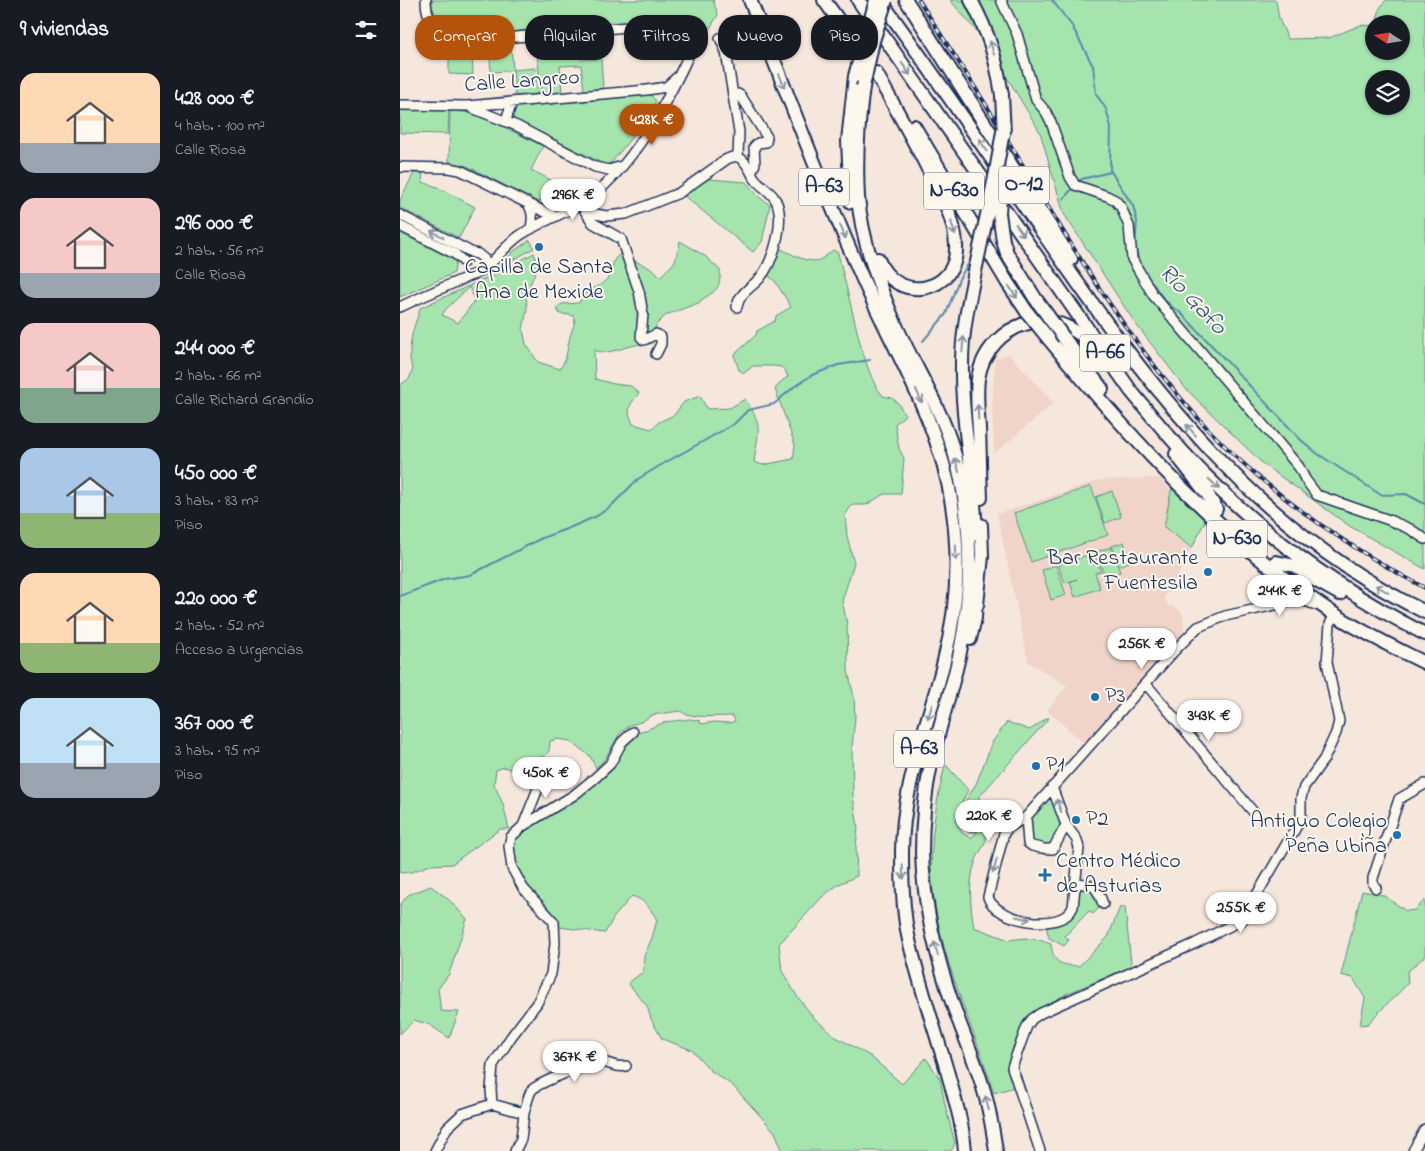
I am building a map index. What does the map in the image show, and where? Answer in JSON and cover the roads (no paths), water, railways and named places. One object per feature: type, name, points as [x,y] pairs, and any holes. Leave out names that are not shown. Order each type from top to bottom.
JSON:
[{"type":"highway","name":"A-63","points":[[749,0],[861,275],[920,398],[938,444],[952,504],[956,540],[955,592],[950,637],[916,759],[906,806],[902,854],[908,936],[956,1102],[964,1135],[965,1151]]},
{"type":"highway","name":"N-630","points":[[824,0],[919,134],[1007,282],[1027,312],[1112,414],[1196,502],[1262,562],[1280,574],[1299,591],[1333,613],[1425,663]]},
{"type":"highway","name":"A-66","points":[[858,0],[1131,391],[1155,420],[1203,473],[1272,536],[1351,592],[1425,634]]},
{"type":"highway","points":[[876,0],[855,76],[848,141],[849,176],[854,220],[868,273],[898,352]]},
{"type":"highway","name":"A-66","points":[[880,0],[922,56],[1091,303],[1142,371],[1206,447],[1244,485],[1279,516],[1324,551],[1365,579],[1425,612]]},
{"type":"highway","name":"A-63","points":[[886,0],[873,41],[858,120],[858,182],[861,215],[873,265],[889,310],[939,411],[949,438],[959,469],[969,534],[970,572],[968,606],[960,652],[930,766],[923,823],[924,889],[930,926],[947,989],[984,1090],[996,1151]]},
{"type":"highway","name":"O-12","points":[[906,0],[1142,371]]},
{"type":"highway","name":"N-630","points":[[970,0],[985,28],[993,50],[1002,95],[1004,151],[999,213],[1003,241],[1007,253],[1035,298],[1088,372],[1164,470]]},
{"type":"highway","points":[[858,182],[873,247],[881,268],[886,274],[900,285],[914,289],[930,286],[943,279],[951,267],[956,253],[955,235],[951,222],[935,183],[876,73]]},
{"type":"highway","points":[[975,618],[978,567],[976,512],[968,455],[962,362],[968,304],[1004,126]]},
{"type":"highway","points":[[923,823],[945,729],[975,618],[980,589],[982,556],[978,389],[981,366],[990,348],[1004,334],[1027,323],[1042,321],[1064,325],[1079,333],[1091,344],[1131,391]]},
{"type":"highway","points":[[1155,420],[1178,457],[1208,495],[1216,509]]},
{"type":"highway","points":[[1276,562],[1295,566],[1313,579],[1404,628],[1425,634]]},
{"type":"street","points":[[400,226],[455,254],[467,268],[480,272],[493,262],[500,251],[530,228],[556,216],[583,208],[622,166],[642,141],[680,75],[695,41],[695,33],[688,22],[472,41],[457,40],[446,36],[436,28],[428,15],[426,0]]},
{"type":"street","points":[[1000,0],[1017,34],[1036,100],[1046,112],[1051,122],[1070,177],[1075,185],[1107,196],[1115,200],[1120,207],[1129,226],[1132,259],[1138,273],[1153,295],[1299,467],[1317,495],[1389,520],[1410,529],[1425,539]]},
{"type":"street","points":[[727,60],[739,132],[738,156]]},
{"type":"street","name":"Calle Langreo","points":[[400,105],[467,106],[647,90],[666,87],[680,75]]},
{"type":"street","points":[[647,90],[655,93],[660,101],[660,109]]},
{"type":"street","points":[[733,96],[738,94],[741,96],[767,137],[766,142],[758,143],[754,147],[755,164],[751,172]]},
{"type":"street","points":[[507,117],[512,102]]},
{"type":"street","points":[[493,104],[517,126]]},
{"type":"street","points":[[467,106],[517,126],[595,166],[609,170],[622,166]]},
{"type":"street","points":[[737,307],[743,293],[764,274],[776,242],[780,220],[779,207],[773,196],[754,179],[747,164],[738,156]]},
{"type":"street","points":[[583,208],[606,216],[626,214],[679,193],[728,159],[738,156]]},
{"type":"street","points":[[595,166],[601,175],[600,184],[596,192]]},
{"type":"street","points":[[400,167],[460,170],[556,216]]},
{"type":"street","points":[[526,202],[532,211],[533,218],[530,228]]},
{"type":"street","points":[[583,208],[593,223],[621,240],[639,291],[643,314],[641,336],[644,340],[656,334],[661,337],[661,344],[656,354]]},
{"type":"street","points":[[400,215],[477,254],[484,262],[483,269]]},
{"type":"street","points":[[400,307],[458,280],[467,268],[467,256],[500,251]]},
{"type":"street","points":[[1289,602],[1299,591]]},
{"type":"street","points":[[1265,607],[1299,591]]},
{"type":"street","points":[[1040,1151],[1012,1067],[1027,1026],[1032,1019],[1041,1013],[1194,944],[1242,920],[1300,819],[1300,798],[1304,787],[1324,759],[1336,733],[1339,721],[1327,662],[1330,624],[1333,613],[1309,602],[1289,602],[1224,616],[1198,627],[1176,649],[1146,684],[1052,787],[1026,817],[1008,828],[1004,833],[988,892],[989,901],[1007,915],[1047,922],[1057,921],[1071,913],[1079,848],[1077,840],[1066,825],[1052,787]]},
{"type":"street","points":[[1146,684],[1255,814]]},
{"type":"street","points":[[492,1104],[490,1089],[493,1065],[511,1037],[537,1003],[551,974],[555,944],[554,922],[524,888],[512,868],[509,846],[510,837],[523,826],[553,809],[595,778],[610,764],[622,742],[633,732]]},
{"type":"street","points":[[523,826],[536,791],[542,764]]},
{"type":"street","points":[[1376,888],[1372,884],[1373,878],[1399,800],[1425,784]]},
{"type":"street","points":[[1026,817],[1028,843],[1043,849],[1052,849],[1066,825]]},
{"type":"street","points":[[1076,883],[1094,886],[1098,890],[1103,904]]},
{"type":"street","points":[[515,1151],[521,1139],[524,1113],[532,1090],[564,1074],[600,1062],[620,1068],[626,1066]]},
{"type":"street","points":[[435,1151],[447,1128],[462,1114],[492,1104],[524,1113]]},
{"type":"street","points":[[1413,1151],[1425,1129]]},
{"type":"waterway","name":"Río Gafo","points":[[1052,0],[1072,26],[1093,66],[1096,94],[1106,109],[1111,127],[1110,170],[1133,206],[1137,221],[1135,244],[1139,263]]},
{"type":"waterway","points":[[1079,181],[1110,172]]},
{"type":"waterway","points":[[1063,199],[1072,189]]},
{"type":"waterway","points":[[923,341],[946,314],[959,279],[970,261]]},
{"type":"waterway","name":"Río Gafo","points":[[1146,274],[1165,300],[1181,313],[1301,440],[1318,454],[1381,495],[1406,494],[1425,504]]},
{"type":"waterway","points":[[400,596],[445,579],[470,575],[542,538],[597,516],[610,507],[638,479],[734,424],[748,410],[774,404],[795,386],[812,375],[838,365],[870,360]]},
{"type":"railway","points":[[919,0],[988,108],[1078,256],[1127,328],[1180,397],[1233,454],[1284,497],[1338,537],[1425,588]]},
{"type":"place","name":"Capilla de Santa Ana de Mexide","points":[[539,247]]},
{"type":"place","name":"Bar Restaurante Fuentesila","points":[[1208,572]]},
{"type":"place","name":"P3","points":[[1095,697]]},
{"type":"place","name":"P1","points":[[1036,766]]},
{"type":"place","name":"P2","points":[[1076,820]]},
{"type":"place","name":"Antiguo Colegio Peña Ubiña","points":[[1397,835]]},
{"type":"place","name":"Centro Médico de Asturias","points":[[1045,875]]}]
